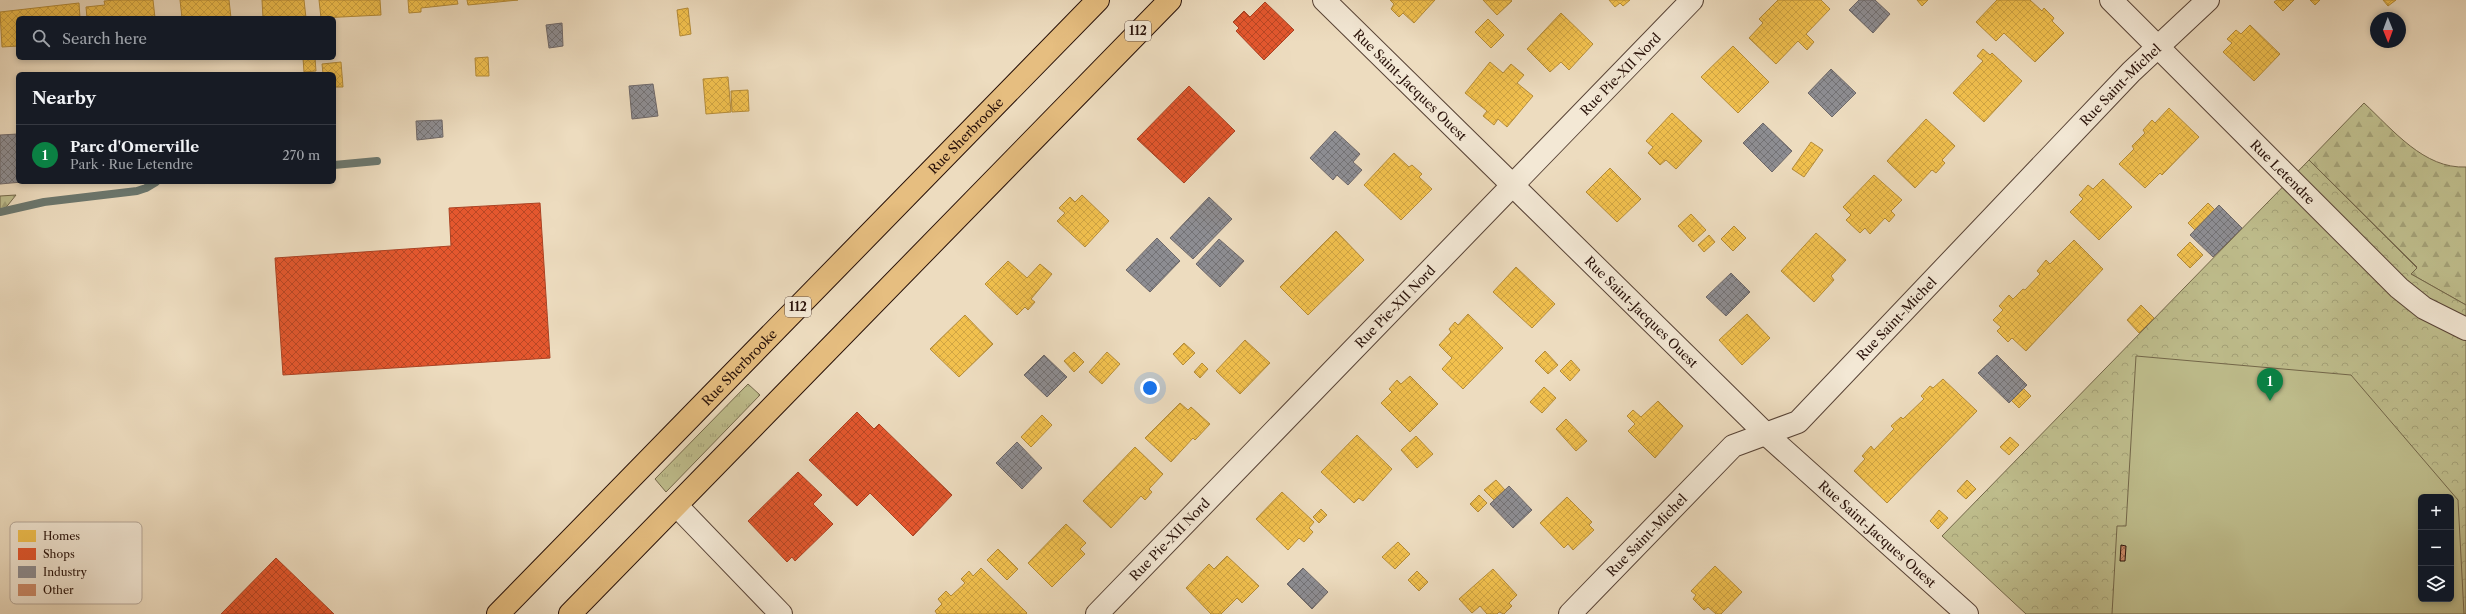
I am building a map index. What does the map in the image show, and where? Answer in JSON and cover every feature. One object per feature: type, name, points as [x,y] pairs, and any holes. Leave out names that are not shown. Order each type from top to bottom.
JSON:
[{"type":"main road","name":"Rue Sherbrooke","points":[[498,614],[1098,0]]},
{"type":"main road","name":"112","points":[[570,614],[1170,0]]},
{"type":"street","name":"Rue Saint-Jacques Ouest","points":[[1324,0],[1766,434],[1967,614]]},
{"type":"street","name":"Rue Pie-XII Nord","points":[[1097,614],[1692,0]]},
{"type":"street","name":"Rue Letendre","points":[[2111,0],[2160,46],[2399,288],[2424,308],[2466,329]]},
{"type":"street","name":"Rue Saint-Michel","points":[[1570,614],[1733,446],[1798,422],[2126,78],[2208,0]]},
{"type":"street","points":[[677,506],[781,614]]},
{"type":"green space","points":[[2364,103],[2398,136],[2423,155],[2436,162],[2451,166],[2466,167],[2466,305],[2411,274],[2417,267],[2309,160]]},
{"type":"green space","points":[[2309,160],[2417,268],[2411,274],[2466,305],[2466,614],[2026,614],[1942,536]]},
{"type":"green space","points":[[16,195],[0,215],[0,196]]},
{"type":"green space","points":[[2136,356],[2351,375],[2453,494],[2418,494],[2418,602],[2454,602],[2454,495],[2458,500],[2464,614],[2112,614],[2117,526],[2126,526]]},
{"type":"green space","points":[[748,384],[760,395],[666,492],[655,479]]},
{"type":"building: Homes","points":[[153,0],[155,16],[87,16],[86,7],[105,5],[104,1]]},
{"type":"building: Homes","points":[[180,0],[229,0],[231,16],[182,16]]},
{"type":"building: Homes","points":[[262,0],[304,0],[306,16],[263,16]]},
{"type":"building: Homes","points":[[319,0],[380,0],[381,15],[336,17],[336,16],[321,16]]},
{"type":"building: Homes","points":[[408,0],[457,0],[458,4],[421,8],[421,12],[409,13]]},
{"type":"building: Homes","points":[[467,0],[518,0],[468,5]]},
{"type":"building: Homes","points":[[1390,0],[1435,0],[1414,23],[1403,13],[1399,17],[1391,9],[1394,4]]},
{"type":"building: Homes","points":[[1483,0],[1511,0],[1512,1],[1497,15]]},
{"type":"building: Homes","points":[[1609,0],[1630,0],[1623,6],[1620,3],[1615,7]]},
{"type":"building: Homes","points":[[1778,0],[1821,0],[1830,9],[1806,34],[1814,42],[1807,50],[1798,41],[1776,64],[1749,38],[1763,23],[1759,19]]},
{"type":"building: Homes","points":[[1917,0],[1928,0],[1922,6]]},
{"type":"building: Homes","points":[[1997,0],[2030,0],[2042,11],[2044,8],[2054,18],[2052,21],[2064,33],[2035,62],[2004,33],[1996,41],[1976,22]]},
{"type":"building: Homes","points":[[2277,0],[2294,0],[2283,11],[2274,2]]},
{"type":"building: Homes","points":[[2310,0],[2320,0],[2315,5]]},
{"type":"building: Homes","points":[[2383,0],[2396,0],[2388,6]]},
{"type":"building: Homes","points":[[79,3],[80,16],[16,16],[16,46],[2,47],[0,12]]},
{"type":"building: Homes","points":[[688,8],[691,34],[680,36],[677,10]]},
{"type":"building: Homes","points":[[1561,13],[1593,44],[1569,70],[1561,62],[1550,72],[1527,49]]},
{"type":"building: Homes","points":[[1488,19],[1504,35],[1491,48],[1475,32]]},
{"type":"building: Homes","points":[[2250,25],[2280,54],[2254,81],[2223,52],[2232,43],[2227,39],[2236,30],[2241,34]]},
{"type":"building: Homes","points":[[1733,46],[1769,82],[1738,113],[1701,77]]},
{"type":"building: Homes","points":[[1983,49],[1990,55],[1992,53],[2022,81],[1984,122],[1953,93],[1983,61],[1977,56]]},
{"type":"building: Homes","points":[[488,57],[489,76],[476,76],[475,58]]},
{"type":"building: Homes","points":[[303,60],[315,60],[316,71],[304,72]]},
{"type":"building: Homes","points":[[341,62],[343,87],[336,87],[336,72],[323,72],[322,64]]},
{"type":"building: Homes","points":[[1490,62],[1503,73],[1511,64],[1524,75],[1517,83],[1533,96],[1507,127],[1498,119],[1494,125],[1483,116],[1487,111],[1465,93]]},
{"type":"building: Homes","points":[[728,77],[731,112],[706,114],[703,79]]},
{"type":"building: Homes","points":[[748,90],[749,111],[732,112],[731,91]]},
{"type":"building: Homes","points":[[2169,108],[2199,137],[2162,175],[2160,173],[2145,188],[2119,164],[2134,149],[2132,146],[2145,133],[2143,130],[2152,120],[2155,123]]},
{"type":"building: Homes","points":[[1672,113],[1702,141],[1676,169],[1666,160],[1660,165],[1648,153],[1653,147],[1646,141]]},
{"type":"building: Homes","points":[[1926,119],[1955,146],[1942,160],[1945,163],[1936,173],[1932,170],[1915,188],[1887,161]]},
{"type":"building: Homes","points":[[1811,142],[1823,150],[1804,177],[1792,169]]},
{"type":"building: Homes","points":[[1394,153],[1409,167],[1412,165],[1422,174],[1419,177],[1432,189],[1401,220],[1364,185]]},
{"type":"building: Homes","points":[[1610,168],[1641,199],[1617,222],[1586,192]]},
{"type":"building: Homes","points":[[1874,175],[1902,200],[1891,211],[1895,215],[1889,222],[1885,218],[1870,234],[1865,228],[1860,233],[1846,220],[1851,215],[1843,207]]},
{"type":"building: Homes","points":[[2103,179],[2132,207],[2099,240],[2070,212],[2083,199],[2079,195],[2088,185],[2093,189]]},
{"type":"building: Homes","points":[[1082,195],[1109,221],[1085,247],[1057,221],[1065,213],[1059,208],[1070,197],[1075,202]]},
{"type":"building: Homes","points":[[2208,203],[2215,210],[2195,230],[2188,223]]},
{"type":"building: Homes","points":[[1691,214],[1706,230],[1693,242],[1678,226]]},
{"type":"building: Homes","points":[[1734,226],[1746,238],[1733,251],[1721,239]]},
{"type":"building: Homes","points":[[1336,231],[1364,260],[1308,315],[1280,287]]},
{"type":"building: Homes","points":[[1816,233],[1846,260],[1831,276],[1834,280],[1814,302],[1781,271]]},
{"type":"building: Homes","points":[[1709,235],[1715,242],[1704,252],[1698,245]]},
{"type":"building: Homes","points":[[2074,240],[2103,269],[2026,351],[2012,338],[2008,342],[1997,331],[2001,327],[1993,320],[2003,310],[1999,306],[2009,295],[2013,299],[2023,289],[2025,290],[2040,274],[2037,271],[2046,260],[2050,264]]},
{"type":"building: Homes","points":[[2190,242],[2203,255],[2190,268],[2177,255]]},
{"type":"building: Homes","points":[[1008,261],[1027,278],[1040,264],[1052,274],[1031,299],[1035,302],[1028,310],[1025,307],[1017,315],[985,284]]},
{"type":"building: Homes","points":[[1516,267],[1555,304],[1532,328],[1493,292]]},
{"type":"building: Homes","points":[[2141,305],[2154,318],[2139,333],[2127,320]]},
{"type":"building: Homes","points":[[1468,314],[1503,348],[1463,389],[1442,369],[1452,358],[1439,345],[1451,332],[1449,329],[1455,322],[1458,325]]},
{"type":"building: Homes","points":[[1747,314],[1770,338],[1742,365],[1719,340]]},
{"type":"building: Homes","points":[[965,315],[993,344],[959,377],[930,349]]},
{"type":"building: Homes","points":[[1245,340],[1270,363],[1240,394],[1216,371]]},
{"type":"building: Homes","points":[[1184,343],[1195,353],[1183,365],[1173,354]]},
{"type":"building: Homes","points":[[1545,351],[1558,365],[1548,374],[1535,361]]},
{"type":"building: Homes","points":[[1074,352],[1084,362],[1074,372],[1064,361]]},
{"type":"building: Homes","points":[[1107,352],[1120,364],[1102,384],[1089,372]]},
{"type":"building: Homes","points":[[1571,360],[1580,370],[1570,381],[1560,371]]},
{"type":"building: Homes","points":[[1202,363],[1208,369],[1200,378],[1194,372]]},
{"type":"building: Homes","points":[[1410,376],[1438,404],[1410,432],[1381,403],[1392,392],[1389,389],[1397,380],[1401,384]]},
{"type":"building: Homes","points":[[1943,379],[1977,411],[1887,503],[1854,471],[1865,459],[1862,456],[1871,446],[1874,450],[1894,429],[1891,426],[1901,417],[1903,419],[1924,399],[1921,396],[1930,386],[1933,388]]},
{"type":"building: Homes","points":[[1544,387],[1556,398],[1542,413],[1530,402]]},
{"type":"building: Homes","points":[[2023,388],[2031,396],[2019,408],[2011,400]]},
{"type":"building: Homes","points":[[1658,401],[1683,426],[1655,458],[1628,431],[1635,424],[1627,416],[1633,410],[1641,417]]},
{"type":"building: Homes","points":[[1180,403],[1188,410],[1191,407],[1210,424],[1195,440],[1193,438],[1171,462],[1145,438]]},
{"type":"building: Homes","points":[[1042,415],[1052,425],[1031,447],[1021,437]]},
{"type":"building: Homes","points":[[1566,419],[1587,441],[1576,451],[1556,429]]},
{"type":"building: Homes","points":[[1357,435],[1392,469],[1363,501],[1359,498],[1354,503],[1321,472]]},
{"type":"building: Homes","points":[[1416,436],[1433,454],[1417,468],[1401,450]]},
{"type":"building: Homes","points":[[2010,437],[2019,445],[2009,455],[2000,447]]},
{"type":"building: Homes","points":[[1135,447],[1163,474],[1149,489],[1152,492],[1145,500],[1141,496],[1111,528],[1083,501]]},
{"type":"building: Homes","points":[[1496,480],[1505,490],[1494,500],[1484,490]]},
{"type":"building: Homes","points":[[1967,480],[1976,489],[1966,499],[1957,491]]},
{"type":"building: Homes","points":[[1282,492],[1314,522],[1309,528],[1313,532],[1304,542],[1299,538],[1288,550],[1256,519]]},
{"type":"building: Homes","points":[[1479,495],[1487,503],[1478,512],[1470,504]]},
{"type":"building: Homes","points":[[1567,497],[1592,522],[1589,525],[1594,530],[1573,550],[1568,544],[1564,548],[1540,523]]},
{"type":"building: Homes","points":[[1321,509],[1327,515],[1319,523],[1313,517]]},
{"type":"building: Homes","points":[[1939,510],[1948,518],[1938,529],[1930,521]]},
{"type":"building: Homes","points":[[1066,524],[1086,543],[1080,549],[1085,554],[1052,587],[1028,563]]},
{"type":"building: Homes","points":[[1398,542],[1410,554],[1395,569],[1382,557]]},
{"type":"building: Homes","points":[[998,549],[1018,569],[1007,580],[987,560]]},
{"type":"building: Homes","points":[[1227,556],[1259,586],[1242,603],[1237,598],[1221,614],[1211,614],[1186,588],[1209,564],[1214,569]]},
{"type":"building: Homes","points":[[1715,566],[1742,592],[1721,614],[1716,614],[1708,607],[1704,610],[1693,599],[1696,595],[1691,591]]},
{"type":"building: Homes","points":[[981,568],[1027,613],[1026,614],[937,614],[935,611],[942,604],[938,599],[946,591],[951,596],[965,583],[961,579],[969,571],[973,576]]},
{"type":"building: Homes","points":[[1493,569],[1517,595],[1509,603],[1512,606],[1504,614],[1499,612],[1497,614],[1487,614],[1480,606],[1472,613],[1459,599]]},
{"type":"building: Homes","points":[[1417,571],[1428,582],[1419,591],[1408,580]]},
{"type":"building: Shops","points":[[1265,2],[1294,30],[1264,60],[1236,31],[1239,28],[1233,22],[1244,11],[1250,17]]},
{"type":"building: Shops","points":[[1189,86],[1235,131],[1184,183],[1137,139]]},
{"type":"building: Shops","points":[[540,203],[550,358],[283,375],[275,258],[451,246],[449,208]]},
{"type":"building: Shops","points":[[857,412],[874,429],[879,424],[952,495],[913,536],[870,493],[857,506],[809,460]]},
{"type":"building: Shops","points":[[798,472],[822,495],[813,504],[833,524],[795,561],[792,557],[787,562],[748,521]]},
{"type":"building: Shops","points":[[276,558],[334,614],[221,614]]},
{"type":"building: Industry","points":[[1859,0],[1875,0],[1890,14],[1873,33],[1849,10]]},
{"type":"building: Industry","points":[[562,23],[563,46],[549,48],[546,25]]},
{"type":"building: Industry","points":[[1831,69],[1856,93],[1832,117],[1808,93]]},
{"type":"building: Industry","points":[[653,84],[658,116],[632,119],[629,86]]},
{"type":"building: Industry","points":[[442,120],[443,137],[417,140],[416,121]]},
{"type":"building: Industry","points":[[1763,123],[1792,151],[1772,172],[1743,143]]},
{"type":"building: Industry","points":[[1335,131],[1360,154],[1353,162],[1362,170],[1348,185],[1337,175],[1333,180],[1310,158]]},
{"type":"building: Industry","points":[[16,134],[16,183],[0,184],[0,135]]},
{"type":"building: Industry","points":[[1209,197],[1232,219],[1193,259],[1170,238]]},
{"type":"building: Industry","points":[[2219,205],[2242,228],[2213,257],[2190,235]]},
{"type":"building: Industry","points":[[1157,238],[1180,261],[1150,292],[1126,270]]},
{"type":"building: Industry","points":[[1219,239],[1244,261],[1220,287],[1196,264]]},
{"type":"building: Industry","points":[[1731,273],[1750,292],[1726,316],[1706,297]]},
{"type":"building: Industry","points":[[1044,355],[1067,377],[1047,397],[1024,375]]},
{"type":"building: Industry","points":[[1997,355],[2027,385],[2009,403],[1978,373]]},
{"type":"building: Industry","points":[[1017,442],[1042,468],[1022,489],[996,463]]},
{"type":"building: Industry","points":[[1509,486],[1532,510],[1513,528],[1490,504]]},
{"type":"building: Industry","points":[[1303,568],[1328,592],[1312,609],[1287,584]]},
{"type":"building: Other","points":[[2121,545],[2126,546],[2125,561],[2120,561]]},
{"type":"waterway","points":[[336,165],[377,161]]},
{"type":"waterway","points":[[0,212],[44,202],[137,191],[153,184]]},
{"type":"place","name":"Parc d'Omerville","points":[[2270,401]]}]
